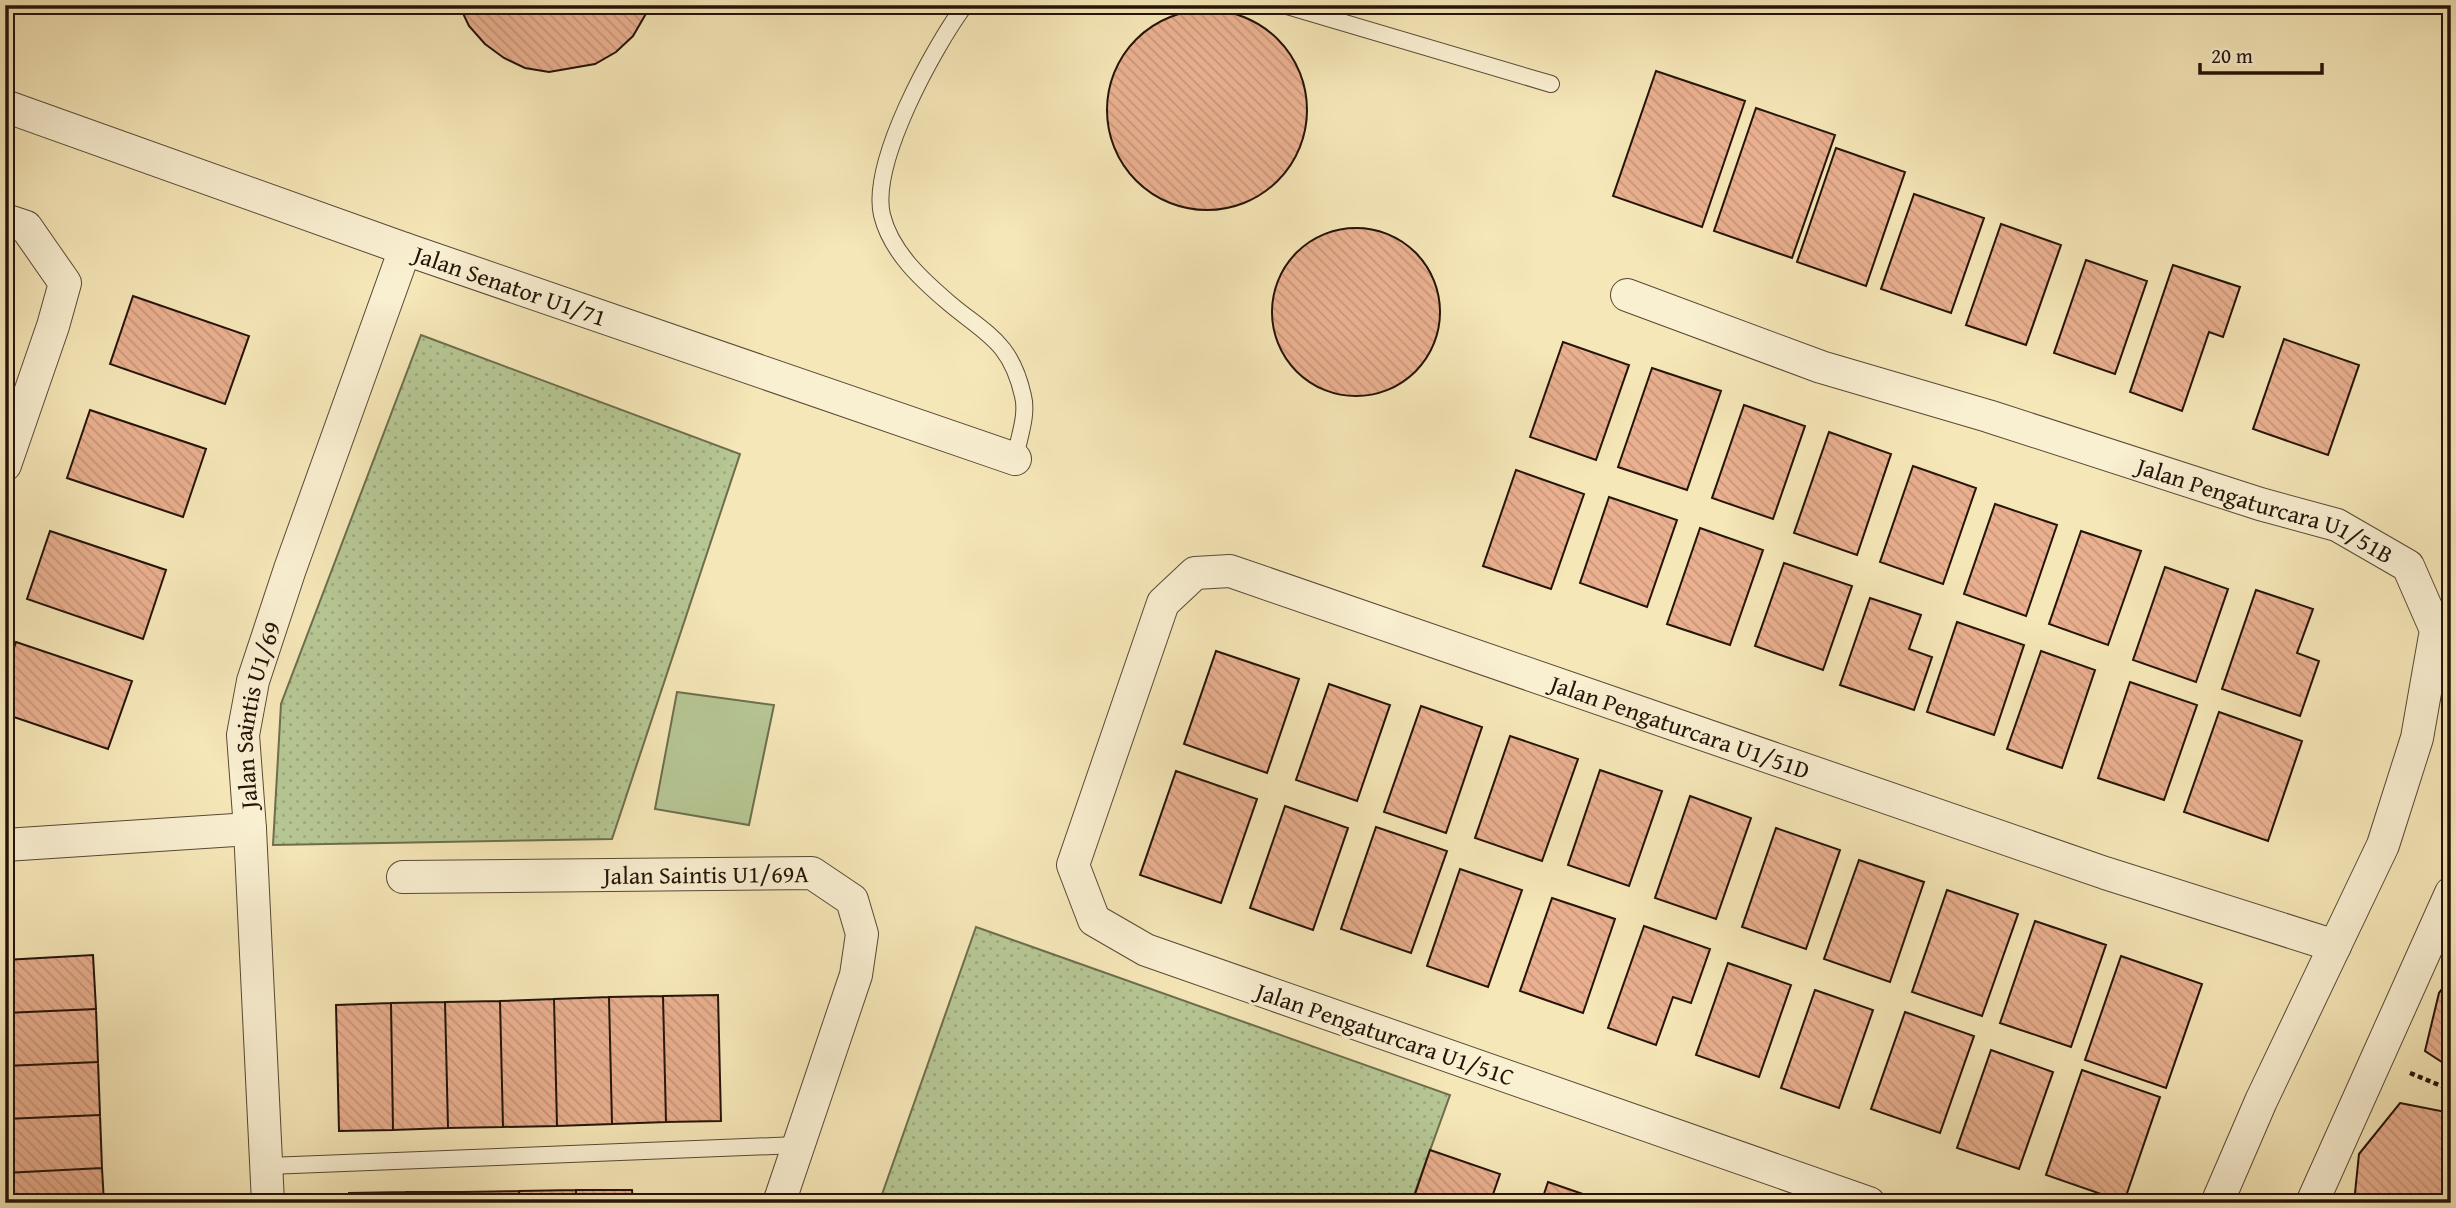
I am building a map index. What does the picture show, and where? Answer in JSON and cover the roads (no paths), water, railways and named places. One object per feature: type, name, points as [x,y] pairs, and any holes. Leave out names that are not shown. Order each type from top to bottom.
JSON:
[{"type":"street","name":"Jalan Senator U1/71","points":[[5,106],[405,249],[1015,459]]},
{"type":"street","points":[[5,220],[26,227],[65,283],[54,326],[5,465]]},
{"type":"street","name":"Jalan Saintis U1/69","points":[[268,1203],[243,735],[253,681],[405,249]]},
{"type":"street","name":"Jalan Pengaturcara U1/51B","points":[[1627,295],[1821,367],[1988,416],[2260,504],[2337,525],[2408,566],[2436,630],[2417,738],[2384,845],[2217,1203]]},
{"type":"street","name":"Jalan Pengaturcara U1/51D","points":[[1119,731],[1163,603],[1195,573],[1230,572],[2105,873],[2335,946]]},
{"type":"street","name":"Jalan Pengaturcara U1/51C","points":[[1119,731],[1073,865],[1094,920],[1146,950],[1870,1203]]},
{"type":"street","points":[[5,845],[250,829]]},
{"type":"street","name":"Jalan Saintis U1/69A","points":[[403,877],[812,873],[852,900],[862,934],[856,975],[779,1203]]},
{"type":"street","points":[[2312,1203],[2451,893]]},
{"type":"lane","points":[[965,5],[911,97],[885,168],[879,194],[882,217],[900,255],[948,303],[1000,342],[1015,371],[1024,399],[1024,418],[1015,459]]},
{"type":"lane","points":[[1284,5],[1552,84]]},
{"type":"lane","points":[[268,1166],[797,1145]]}]
